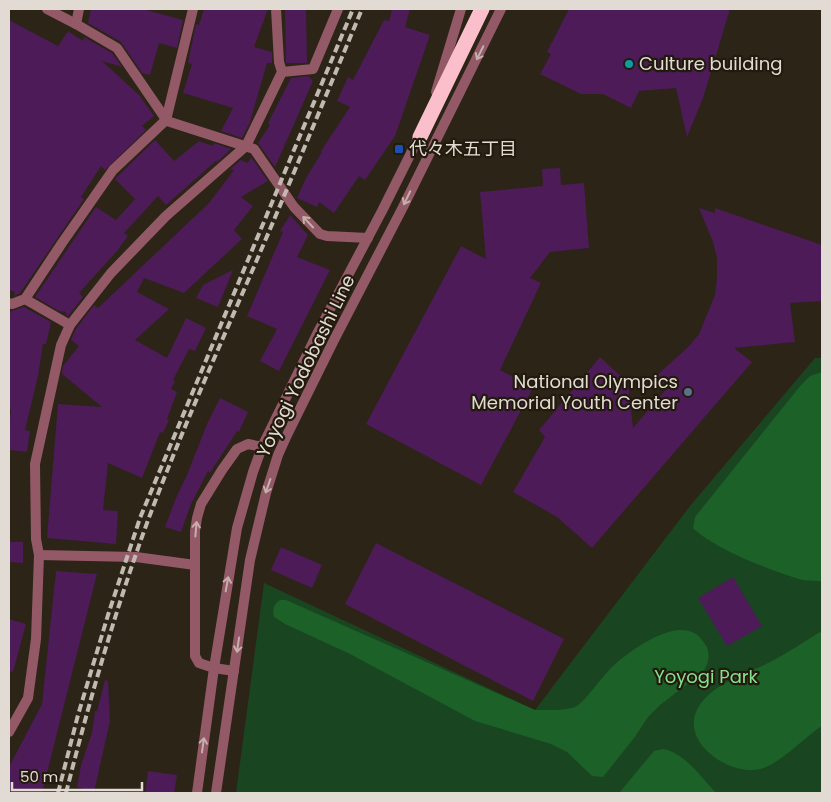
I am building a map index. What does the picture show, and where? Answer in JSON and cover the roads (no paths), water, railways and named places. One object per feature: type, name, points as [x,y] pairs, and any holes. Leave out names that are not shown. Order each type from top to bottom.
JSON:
[{"type":"highway","points":[[420,137],[482,9]]},
{"type":"street","points":[[47,9],[116,48],[166,120],[254,149],[294,207],[320,234],[368,238]]},
{"type":"street","points":[[76,24],[79,9]]},
{"type":"street","points":[[9,303],[12,304],[25,299],[62,242],[113,170],[166,120],[193,9]]},
{"type":"street","points":[[9,732],[28,698],[36,639],[38,555],[36,539],[36,464],[60,345],[70,325],[111,273],[166,216],[246,146],[282,72],[279,62],[276,9]]},
{"type":"street","points":[[282,72],[313,68],[338,9]]},
{"type":"street","name":"Yoyogi Yodobashi Line","points":[[197,793],[214,668],[237,528],[244,498],[262,447],[318,332],[420,137],[431,108],[461,9]]},
{"type":"street","name":"Yoyogi Yodobashi Line","points":[[216,793],[254,540],[266,493],[284,442],[501,9]]},
{"type":"street","points":[[25,299],[70,325]]},
{"type":"street","points":[[234,671],[214,668],[199,663],[195,656],[197,518],[208,493],[238,449],[248,444],[262,447]]},
{"type":"street","points":[[38,555],[136,557],[195,565]]},
{"type":"railway","points":[[58,793],[78,715],[140,518],[353,9]]},
{"type":"railway","points":[[66,793],[103,657],[147,523],[186,424],[362,9]]},
{"type":"place","name":"Culture building","points":[[629,64]]},
{"type":"place","name":"代々木五丁目","points":[[399,149]]},
{"type":"place","name":"National Olympics Memorial Youth Center","points":[[688,392]]},
{"type":"park label","name":"Yoyogi Park","points":[[706,677]]}]
